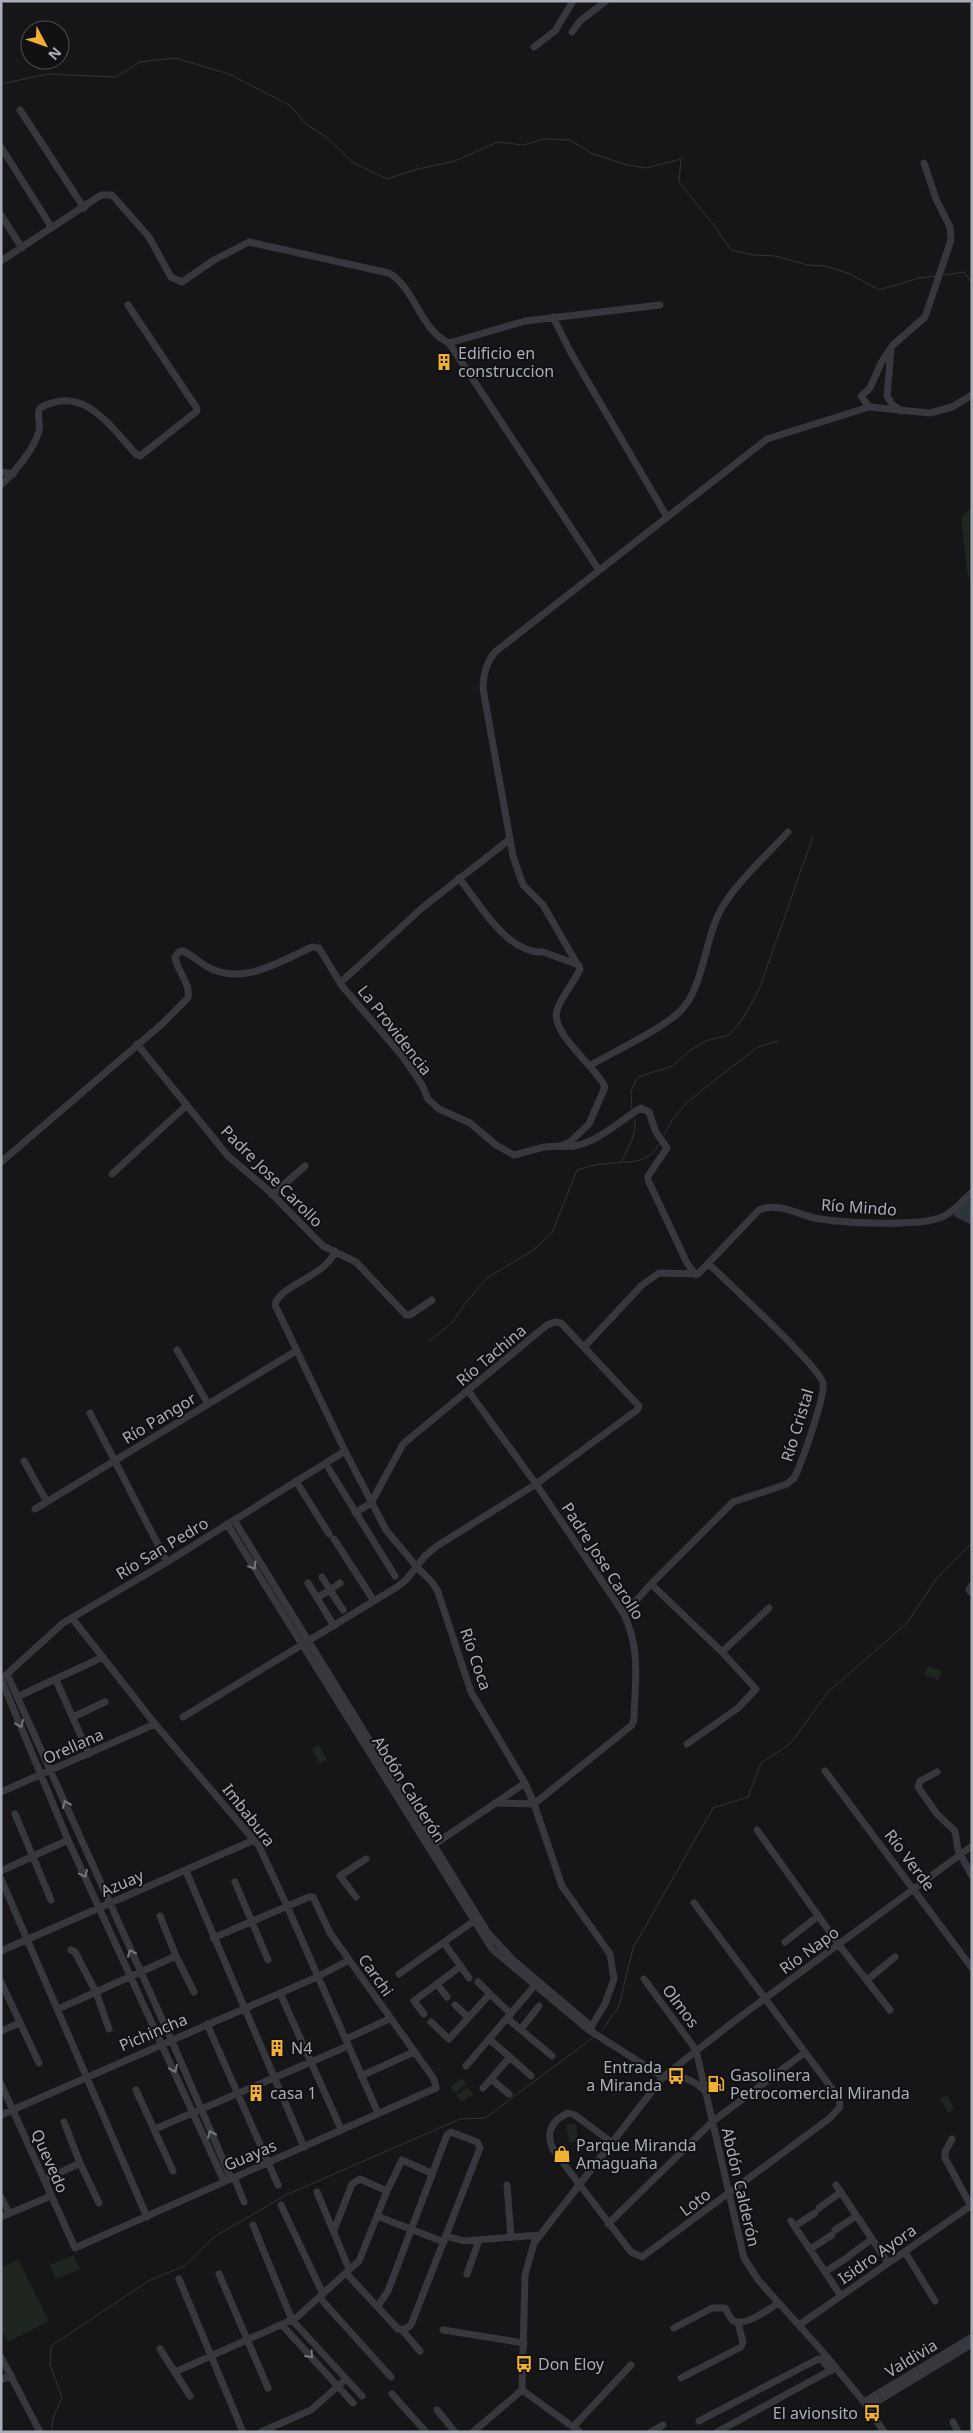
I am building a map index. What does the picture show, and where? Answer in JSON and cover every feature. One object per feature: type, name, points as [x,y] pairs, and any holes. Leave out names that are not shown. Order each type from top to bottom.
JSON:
[{"type":"street","points":[[534,47],[555,31],[573,1]]},
{"type":"street","points":[[572,32],[580,21],[606,1]]},
{"type":"street","points":[[20,110],[84,208]]},
{"type":"street","points":[[1,147],[52,228]]},
{"type":"street","points":[[869,407],[861,396],[870,388],[881,363],[891,348],[926,317],[951,240],[950,227],[936,198],[924,163]]},
{"type":"street","points":[[1,261],[101,195],[112,195],[150,238],[171,277],[178,282],[182,282],[214,260],[249,242],[389,273],[398,280],[435,334],[449,343],[599,570]]},
{"type":"street","points":[[1,215],[22,248]]},
{"type":"street","points":[[1,485],[13,474],[37,436],[40,428],[39,411],[53,402],[73,400],[90,406],[140,456],[197,411],[128,305]]},
{"type":"street","points":[[449,343],[525,321],[660,305]]},
{"type":"street","points":[[553,317],[576,363],[667,517]]},
{"type":"street","points":[[891,348],[887,396],[892,404],[902,412]]},
{"type":"street","points":[[579,965],[543,905],[523,885],[513,856],[483,689],[489,659],[495,652],[767,439],[869,407],[902,412],[930,413],[952,407],[972,395]]},
{"type":"street","points":[[1,472],[13,474]]},
{"type":"street","points":[[589,1066],[670,1019],[684,1008],[704,960],[707,942],[722,907],[788,832]]},
{"type":"street","points":[[340,983],[422,908],[510,839]]},
{"type":"street","points":[[500,848],[513,856]]},
{"type":"street","points":[[459,878],[510,941],[537,953],[543,952],[579,965]]},
{"type":"street","name":"La Providencia","points":[[1,1162],[188,998],[188,987],[176,967],[175,957],[180,952],[187,953],[206,966],[235,975],[250,974],[316,946],[322,951],[340,983],[402,1058],[422,1085],[428,1099],[439,1109],[470,1123],[496,1145],[514,1155],[544,1147],[560,1146],[570,1142],[589,1124],[604,1091],[604,1084],[564,1034],[557,1019],[557,1009],[579,972],[579,965]]},
{"type":"street","name":"Padre Jose Carollo","points":[[137,1044],[220,1147],[323,1246],[356,1262],[406,1315],[410,1315],[432,1300]]},
{"type":"street","points":[[112,1174],[187,1105]]},
{"type":"street","points":[[560,1146],[574,1147],[613,1129],[641,1108],[646,1110],[656,1132],[667,1146],[648,1180],[687,1263],[696,1275]]},
{"type":"street","points":[[272,1195],[305,1166]]},
{"type":"street","name":"Río Mindo","points":[[696,1275],[709,1264],[759,1210],[766,1207],[784,1208],[816,1218],[903,1224],[943,1217],[972,1192]]},
{"type":"street","name":"Río Coca","points":[[335,1251],[329,1264],[283,1294],[275,1302],[296,1351],[386,1530],[432,1582],[438,1592],[471,1692],[524,1783],[534,1804],[562,1886],[610,1954],[614,1979],[605,2004],[590,2028]]},
{"type":"street","name":"Río Cristal","points":[[624,1614],[651,1584],[733,1502],[787,1484],[794,1478],[824,1390],[822,1379],[791,1345],[709,1264]]},
{"type":"street","points":[[585,1346],[642,1285],[659,1272],[696,1275]]},
{"type":"street","name":"Río Tachina","points":[[372,1503],[403,1444],[469,1392],[547,1325],[555,1322],[561,1323],[585,1346],[639,1406],[637,1410],[536,1484]]},
{"type":"street","points":[[176,1350],[208,1404]]},
{"type":"street","name":"Río Pangor","points":[[35,1509],[296,1351]]},
{"type":"street","name":"Padre Jose Carollo","points":[[469,1392],[536,1484],[624,1614],[636,1648],[634,1722],[571,1776],[534,1804]]},
{"type":"street","points":[[90,1413],[166,1562]]},
{"type":"street","name":"Río San Pedro","points":[[3,1677],[63,1623],[166,1562],[345,1451]]},
{"type":"street","points":[[24,1461],[47,1502]]},
{"type":"street","points":[[329,1469],[395,1576]]},
{"type":"street","points":[[296,1481],[374,1601]]},
{"type":"street","points":[[183,1717],[334,1626],[406,1580],[416,1566],[437,1546],[536,1484]]},
{"type":"street","points":[[355,1513],[372,1503]]},
{"type":"street","name":"Abdón Calderón","points":[[234,1520],[306,1642],[488,1933],[536,1984]]},
{"type":"street","name":"Abdón Calderón","points":[[227,1524],[306,1642]]},
{"type":"street","points":[[322,1577],[343,1610]]},
{"type":"street","points":[[308,1583],[334,1626]]},
{"type":"street","points":[[318,1597],[340,1583]]},
{"type":"street","points":[[651,1584],[722,1652],[756,1689],[738,1708],[687,1744]]},
{"type":"street","points":[[972,1585],[969,1590],[972,1593]]},
{"type":"street","points":[[722,1652],[769,1608]]},
{"type":"street","name":"Imbabura","points":[[72,1618],[155,1724],[254,1840],[264,1855],[378,2113]]},
{"type":"street","points":[[19,1696],[103,1657]]},
{"type":"street","points":[[3,1677],[19,1696],[139,1972],[171,2039],[229,2179]]},
{"type":"street","points":[[3,1677],[68,1840],[163,2043],[193,2113],[229,2179],[244,2202]]},
{"type":"street","points":[[56,1680],[89,1754]]},
{"type":"street","points":[[72,1717],[105,1702]]},
{"type":"street","name":"Orellana","points":[[1,1792],[155,1724]]},
{"type":"street","name":"Río Verde","points":[[825,1771],[972,1968]]},
{"type":"street","points":[[937,1772],[920,1781],[918,1787],[937,1814],[955,1831],[960,1854],[972,1876]]},
{"type":"street","points":[[432,1845],[524,1783]]},
{"type":"street","points":[[495,1803],[534,1804]]},
{"type":"street","points":[[14,1814],[34,1856],[51,1900]]},
{"type":"street","points":[[757,1830],[839,1945],[890,2010]]},
{"type":"street","points":[[1,1872],[68,1840]]},
{"type":"street","name":"Azuay","points":[[1,1951],[254,1840]]},
{"type":"street","name":"Abdón Calderón","points":[[432,1845],[474,1921],[492,1949],[601,2037],[663,2077]]},
{"type":"street","name":"Río Napo","points":[[522,2390],[525,2275],[529,2255],[539,2235],[663,2077],[765,1998],[972,1846]]},
{"type":"street","points":[[356,1897],[340,1876],[366,1859]]},
{"type":"street","points":[[186,1871],[213,1938],[256,2033],[272,2078],[304,2147]]},
{"type":"street","points":[[1,1879],[147,2217]]},
{"type":"street","points":[[235,1882],[268,1960]]},
{"type":"street","name":"Carchi","points":[[288,1906],[313,1897],[330,1933],[389,2019],[434,2079],[436,2088]]},
{"type":"street","points":[[608,2224],[712,2122],[804,2053],[694,1903]]},
{"type":"street","points":[[213,1938],[288,1906]]},
{"type":"street","points":[[160,1916],[176,1956],[194,1992]]},
{"type":"street","points":[[785,1942],[818,1916]]},
{"type":"street","points":[[399,1974],[474,1921]]},
{"type":"street","points":[[444,1943],[469,1978]]},
{"type":"street","points":[[71,1950],[76,1952],[96,1992],[109,2029]]},
{"type":"street","points":[[58,2009],[176,1956]]},
{"type":"street","points":[[868,1980],[895,1958]]},
{"type":"street","name":"Pichincha","points":[[1,2115],[171,2039],[317,1977],[349,1960]]},
{"type":"street","points":[[424,2014],[414,2001],[461,1966]]},
{"type":"street","name":"Olmos","points":[[644,1979],[696,2050]]},
{"type":"street","points":[[1,1982],[38,2064]]},
{"type":"street","points":[[478,1982],[521,2029],[552,2056]]},
{"type":"street","points":[[437,1984],[447,1997]]},
{"type":"street","points":[[466,2066],[536,1984]]},
{"type":"street","points":[[280,1993],[341,2129]]},
{"type":"street","points":[[431,2022],[449,2039],[490,1994]]},
{"type":"street","points":[[455,2005],[468,2017]]},
{"type":"street","points":[[521,2029],[540,2006]]},
{"type":"street","points":[[155,2129],[323,2056],[389,2019]]},
{"type":"street","points":[[1,2031],[20,2023]]},
{"type":"street","points":[[207,2024],[278,2185]]},
{"type":"street","points":[[489,2039],[531,2076]]},
{"type":"street","name":"Abdón Calderón","points":[[696,2050],[744,2258],[757,2279],[822,2351],[833,2369],[866,2404],[884,2432]]},
{"type":"street","points":[[361,2076],[414,2052]]},
{"type":"street","name":"Loto","points":[[611,2142],[575,2115],[568,2113],[554,2122],[549,2131],[548,2141],[608,2224],[631,2252],[642,2257],[830,2118],[840,2107],[839,2098],[804,2053]]},
{"type":"street","points":[[483,2088],[510,2057]]},
{"type":"street","points":[[663,2077],[682,2076],[695,2082],[705,2090]]},
{"type":"street","points":[[491,2079],[509,2094]]},
{"type":"street","name":"Quevedo","points":[[1,2084],[75,2248]]},
{"type":"street","name":"Guayas","points":[[75,2248],[436,2088]]},
{"type":"street","points":[[136,2090],[173,2171]]},
{"type":"street","points":[[64,2122],[80,2163],[99,2203]]},
{"type":"street","points":[[378,2306],[388,2291],[431,2173],[449,2133],[477,2142],[480,2148],[413,2321],[402,2330]]},
{"type":"street","points":[[952,2139],[944,2152],[945,2158],[971,2206]]},
{"type":"street","points":[[175,2372],[292,2320],[362,2257],[387,2191],[402,2160],[431,2173]]},
{"type":"street","points":[[44,2180],[80,2163]]},
{"type":"street","points":[[334,2230],[355,2180],[362,2180],[387,2191]]},
{"type":"street","points":[[836,2184],[888,2264]]},
{"type":"street","points":[[507,2185],[511,2237]]},
{"type":"street","points":[[317,2192],[334,2230],[348,2271],[398,2329],[402,2330],[420,2351]]},
{"type":"street","points":[[841,2192],[817,2210],[793,2223],[841,2296]]},
{"type":"street","points":[[1,2197],[5,2215],[51,2196]]},
{"type":"street","points":[[281,2205],[321,2295],[391,2377]]},
{"type":"street","name":"Isidro Ayora","points":[[798,2325],[971,2206]]},
{"type":"street","points":[[377,2216],[410,2229],[445,2239],[464,2241],[539,2235]]},
{"type":"street","points":[[810,2249],[856,2216]]},
{"type":"street","points":[[253,2225],[292,2320],[362,2396]]},
{"type":"street","points":[[825,2272],[872,2239]]},
{"type":"street","points":[[467,2274],[479,2240]]},
{"type":"street","points":[[905,2252],[935,2301]]},
{"type":"street","points":[[220,2274],[268,2388]]},
{"type":"street","points":[[178,2279],[244,2432]]},
{"type":"street","points":[[674,2328],[712,2308],[725,2308],[732,2320],[738,2323],[753,2319],[778,2303]]},
{"type":"street","points":[[681,2378],[741,2347],[743,2342],[738,2323]]},
{"type":"street","points":[[282,2324],[353,2403]]},
{"type":"street","points":[[443,2330],[524,2343]]},
{"type":"street","name":"Valdivia","points":[[866,2404],[972,2337]]},
{"type":"street","name":"Valdivia","points":[[866,2404],[972,2344]]},
{"type":"street","points":[[160,2349],[190,2396]]},
{"type":"street","points":[[699,2421],[820,2359],[822,2351]]},
{"type":"street","points":[[1,2357],[40,2432]]},
{"type":"street","points":[[716,2432],[833,2369],[820,2359]]},
{"type":"street","points":[[473,2432],[522,2390],[577,2429],[630,2365]]},
{"type":"street","points":[[1,2380],[11,2375]]},
{"type":"street","points":[[261,2432],[311,2410],[346,2379]]},
{"type":"street","points":[[392,2394],[426,2432]]},
{"type":"street","points":[[437,2410],[455,2432]]},
{"type":"street","points":[[953,2422],[958,2432]]},
{"type":"street","points":[[651,2432],[664,2425]]},
{"type":"shaded area","points":[[972,507],[972,585],[967,572],[961,517]]},
{"type":"shaded area","points":[[972,1198],[972,1225],[954,1216],[953,1212]]},
{"type":"shaded area","points":[[928,1666],[942,1671],[939,1680],[924,1675]]},
{"type":"shaded area","points":[[319,1745],[327,1759],[320,1764],[312,1749]]},
{"type":"shaded area","points":[[462,2078],[466,2084],[455,2093],[450,2087]]},
{"type":"shaded area","points":[[468,2087],[473,2094],[462,2102],[457,2095]]},
{"type":"shaded area","points":[[947,2095],[954,2109],[948,2113],[940,2098]]},
{"type":"shaded area","points":[[576,2124],[578,2141],[569,2143],[566,2125]]},
{"type":"shaded area","points":[[73,2255],[80,2269],[56,2279],[50,2265]]},
{"type":"shaded area","points":[[18,2259],[49,2321],[8,2342],[1,2329],[1,2268]]},
{"type":"waterway","points":[[1,84],[48,74],[116,77],[140,62],[175,58],[229,74],[291,106],[306,124],[329,139],[352,162],[387,179],[418,169],[455,161],[498,142],[523,145],[544,139],[570,140],[593,154],[627,165],[646,168],[681,159],[679,182],[731,250],[753,255],[775,256],[808,265],[825,266],[850,274],[879,290],[919,278],[935,276]]},
{"type":"waterway","points":[[945,275],[964,272],[972,283]]},
{"type":"waterway","points":[[632,1109],[631,1091],[638,1077],[673,1066],[689,1051],[706,1041],[729,1035],[744,1017],[760,987],[813,836]]},
{"type":"waterway","points":[[664,1135],[672,1120],[687,1103],[712,1082],[758,1047],[778,1041]]},
{"type":"waterway","points":[[428,1342],[452,1323],[464,1305],[487,1278],[532,1251],[552,1233],[577,1170],[594,1165],[621,1162],[635,1129],[634,1118]]},
{"type":"waterway","points":[[621,1162],[633,1162],[644,1159],[659,1144]]},
{"type":"waterway","points":[[602,2030],[619,2006],[633,1948],[713,1808],[748,1797],[761,1763],[791,1743],[827,1693],[907,1623],[937,1578],[972,1543]]},
{"type":"waterway","points":[[51,2432],[54,2415],[62,2398],[50,2364],[51,2346],[148,2281],[184,2266],[214,2237],[286,2195],[460,2119],[485,2118],[594,2037]]},
{"type":"place","name":"Edificio en construccion","points":[[444,362]]},
{"type":"place","name":"N4","points":[[277,2048]]},
{"type":"place","name":"Entrada a Miranda","points":[[676,2076]]},
{"type":"place","name":"Gasolinera Petrocomercial Miranda","points":[[716,2084]]},
{"type":"place","name":"casa 1","points":[[256,2093]]},
{"type":"place","name":"Parque Miranda Amaguaña","points":[[562,2154]]},
{"type":"place","name":"Don Eloy","points":[[524,2364]]},
{"type":"place","name":"El avionsito","points":[[872,2413]]}]
